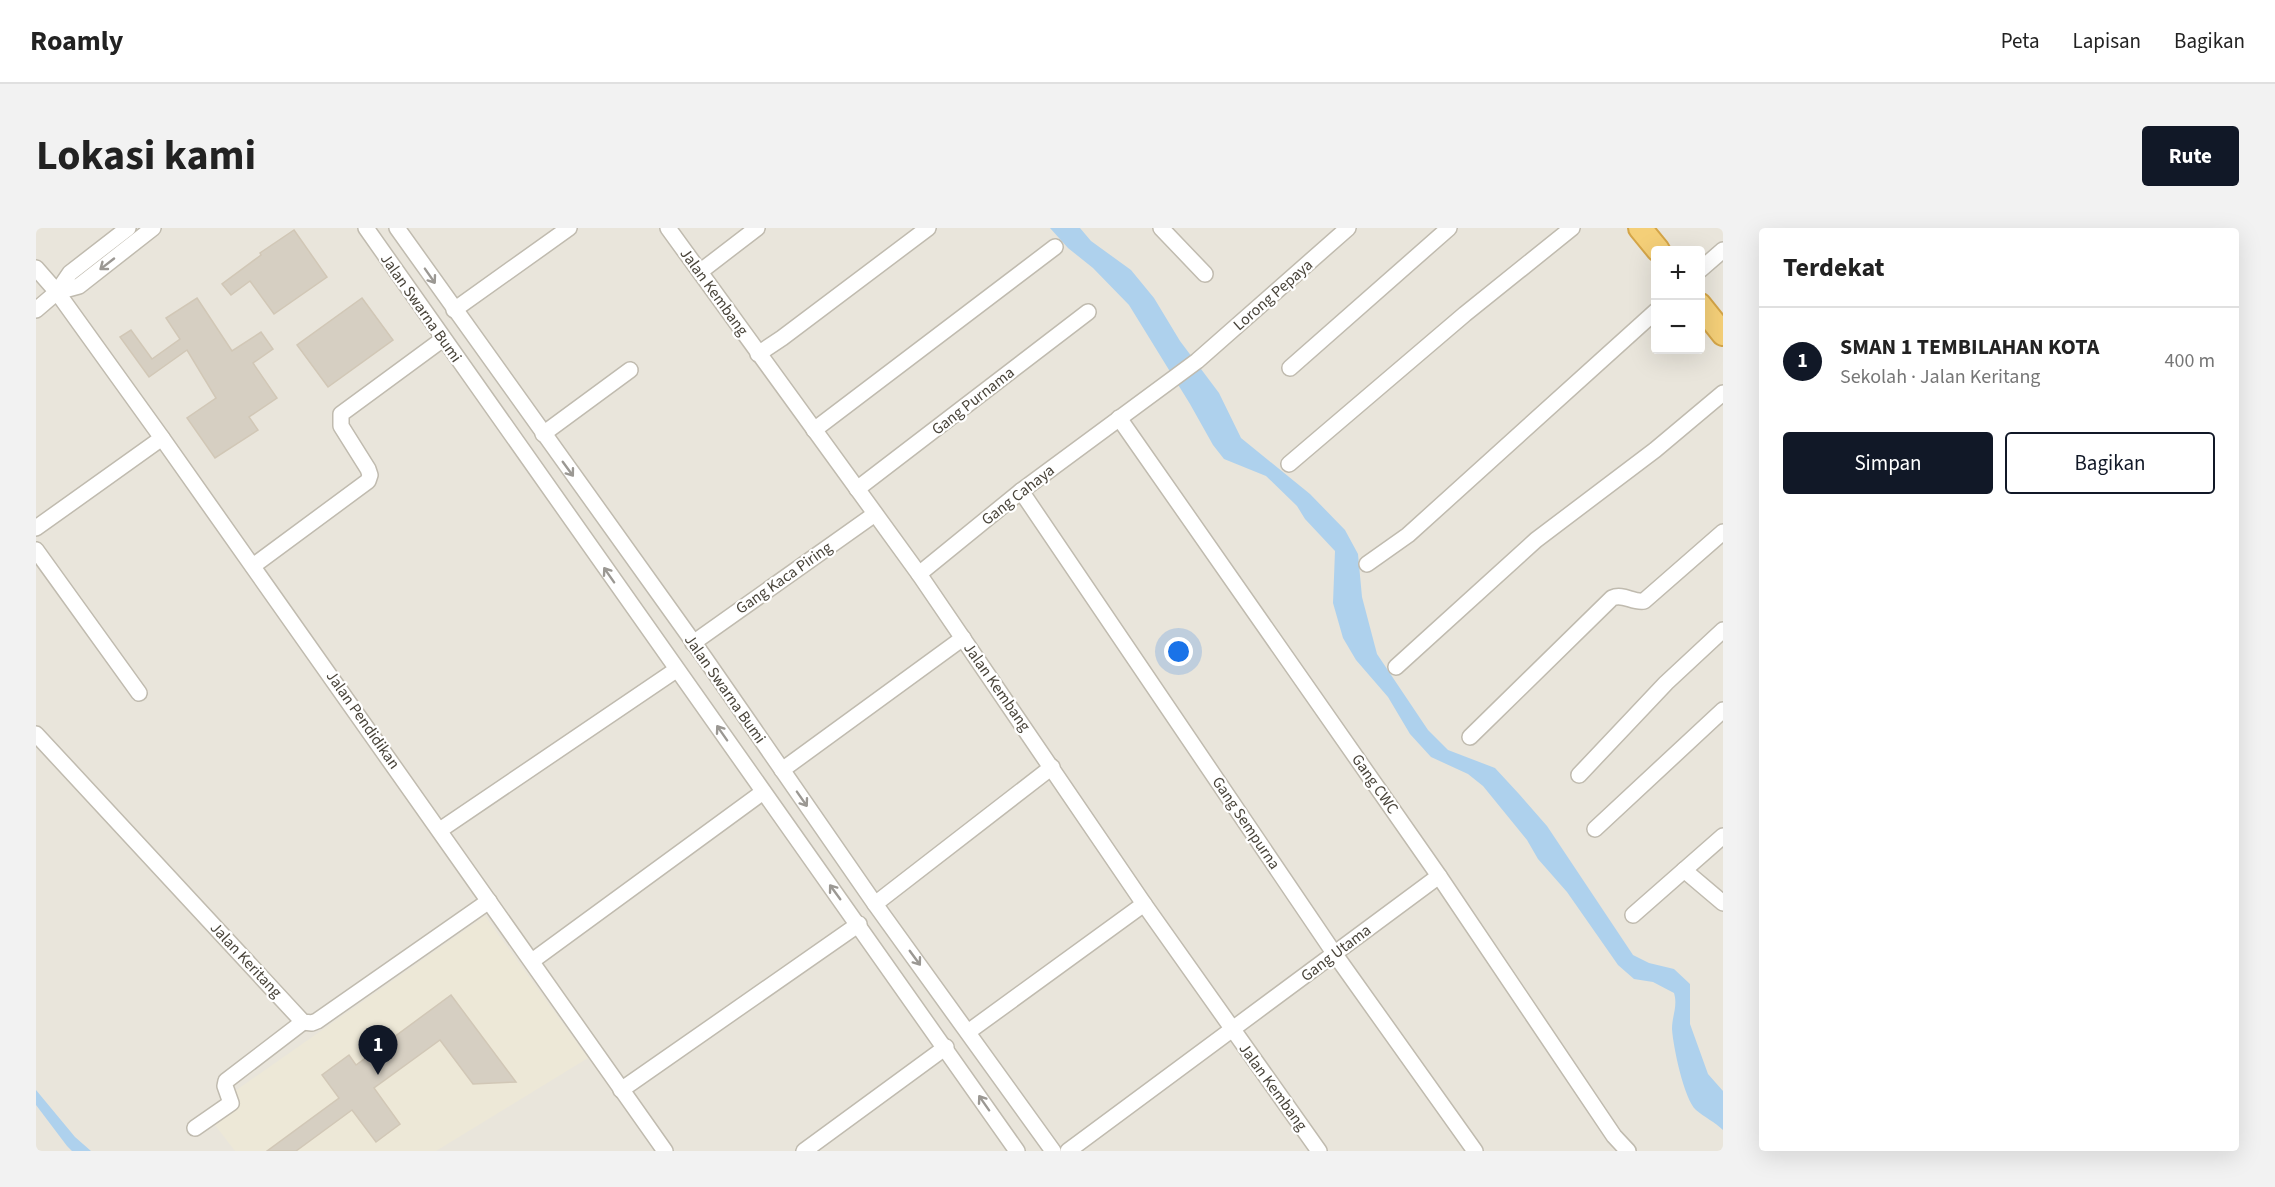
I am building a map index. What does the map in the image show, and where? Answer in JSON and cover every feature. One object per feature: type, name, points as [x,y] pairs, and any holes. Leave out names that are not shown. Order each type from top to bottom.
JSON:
[{"type":"highway","points":[[1640,228],[1655,246]]},
{"type":"highway","points":[[1705,310],[1723,334]]},
{"type":"street","points":[[36,310],[57,292],[70,273],[128,228]]},
{"type":"street","points":[[57,292],[79,286],[153,228]]},
{"type":"street","name":"Jalan Swarna Bumi","points":[[366,228],[676,670],[946,1047],[1017,1151]]},
{"type":"street","name":"Jalan Swarna Bumi","points":[[397,228],[718,678],[875,904],[1053,1151]]},
{"type":"street","points":[[454,310],[569,228]]},
{"type":"street","name":"Jalan Kembang","points":[[668,228],[919,574],[1144,904],[1319,1151]]},
{"type":"street","points":[[701,271],[757,228]]},
{"type":"street","points":[[758,354],[928,228]]},
{"type":"street","points":[[1161,228],[1205,274]]},
{"type":"street","name":"Lorong Pepaya","points":[[1172,378],[1197,361],[1348,228]]},
{"type":"street","points":[[1290,368],[1449,228]]},
{"type":"street","points":[[1289,464],[1465,314],[1572,228]]},
{"type":"street","points":[[814,430],[1055,247]]},
{"type":"street","points":[[1705,266],[1723,250]]},
{"type":"street","name":"Jalan Pendidikan","points":[[36,268],[57,292],[162,438],[665,1151]]},
{"type":"street","name":"Gang Purnama","points":[[857,489],[1088,312]]},
{"type":"street","points":[[1367,564],[1408,534],[1651,315]]},
{"type":"street","points":[[253,566],[368,481],[369,469],[341,426],[341,414],[442,339]]},
{"type":"street","points":[[543,434],[630,370]]},
{"type":"street","name":"Gang Cahaya","points":[[919,574],[1021,491],[1172,378]]},
{"type":"street","points":[[1396,667],[1536,540],[1655,450],[1723,393]]},
{"type":"street","name":"Gang CWC","points":[[1119,418],[1439,876],[1614,1136],[1628,1151]]},
{"type":"street","points":[[36,528],[162,438]]},
{"type":"street","name":"Gang Sempurna","points":[[1021,491],[1334,953],[1475,1151]]},
{"type":"street","name":"Gang Kaca Piring","points":[[693,643],[875,514]]},
{"type":"street","points":[[1470,738],[1612,598],[1619,596],[1636,602],[1644,601],[1723,532]]},
{"type":"street","points":[[36,550],[139,693]]},
{"type":"street","points":[[1579,776],[1666,684],[1723,630]]},
{"type":"street","points":[[782,770],[963,638]]},
{"type":"street","points":[[440,830],[676,670]]},
{"type":"street","points":[[696,695],[718,678]]},
{"type":"street","points":[[1595,829],[1723,710]]},
{"type":"street","name":"Jalan Keritang","points":[[36,734],[303,1022]]},
{"type":"street","points":[[875,904],[1052,767]]},
{"type":"street","points":[[532,962],[764,792]]},
{"type":"street","points":[[1633,915],[1723,836]]},
{"type":"street","points":[[1684,870],[1723,903]]},
{"type":"street","name":"Gang Utama","points":[[1068,1151],[1439,876]]},
{"type":"street","points":[[195,1128],[231,1103],[225,1086],[226,1081],[303,1022],[317,1021],[489,901]]},
{"type":"street","points":[[968,1032],[1144,904]]},
{"type":"street","points":[[621,1090],[859,924]]},
{"type":"street","points":[[876,948],[897,933]]},
{"type":"street","points":[[804,1151],[946,1047]]},
{"type":"shaded area","points":[[36,228],[1723,228],[1723,1151],[36,1151]]},
{"type":"shaded area","points":[[485,916],[588,1058],[436,1151],[235,1151],[205,1112]]},
{"type":"water","points":[[1050,228],[1080,228],[1091,241],[1131,270],[1154,298],[1180,341],[1219,393],[1241,438],[1310,494],[1345,530],[1358,554],[1362,597],[1377,654],[1428,730],[1448,750],[1495,768],[1547,826],[1633,955],[1649,963],[1674,969],[1690,984],[1690,1024],[1708,1074],[1723,1091],[1723,1130],[1696,1110],[1687,1095],[1673,1037],[1674,993],[1653,982],[1634,979],[1618,965],[1567,892],[1538,859],[1527,840],[1483,786],[1468,774],[1431,757],[1410,734],[1388,697],[1356,660],[1343,638],[1333,603],[1335,551],[1305,519],[1297,506],[1266,476],[1224,459],[1213,445],[1129,305]]},
{"type":"water","points":[[36,1090],[75,1137],[91,1151],[72,1151],[67,1146],[36,1105]]},
{"type":"building","points":[[294,230],[327,277],[274,314],[250,281],[231,295],[222,284],[261,255],[260,253]]},
{"type":"building","points":[[197,298],[232,351],[261,332],[273,349],[253,363],[277,398],[249,417],[258,430],[215,458],[187,418],[216,398],[187,350],[149,377],[120,337],[131,330],[152,359],[180,339],[166,318]]},
{"type":"building","points":[[362,298],[393,340],[328,387],[297,345]]},
{"type":"building","points":[[451,995],[516,1082],[473,1084],[440,1040],[374,1088],[400,1124],[376,1142],[352,1110],[296,1151],[267,1151],[339,1098],[322,1075],[349,1055],[356,1065]]},
{"type":"place","name":"SMAN 1 TEMBILAHAN KOTA","points":[[378,1075]]}]
